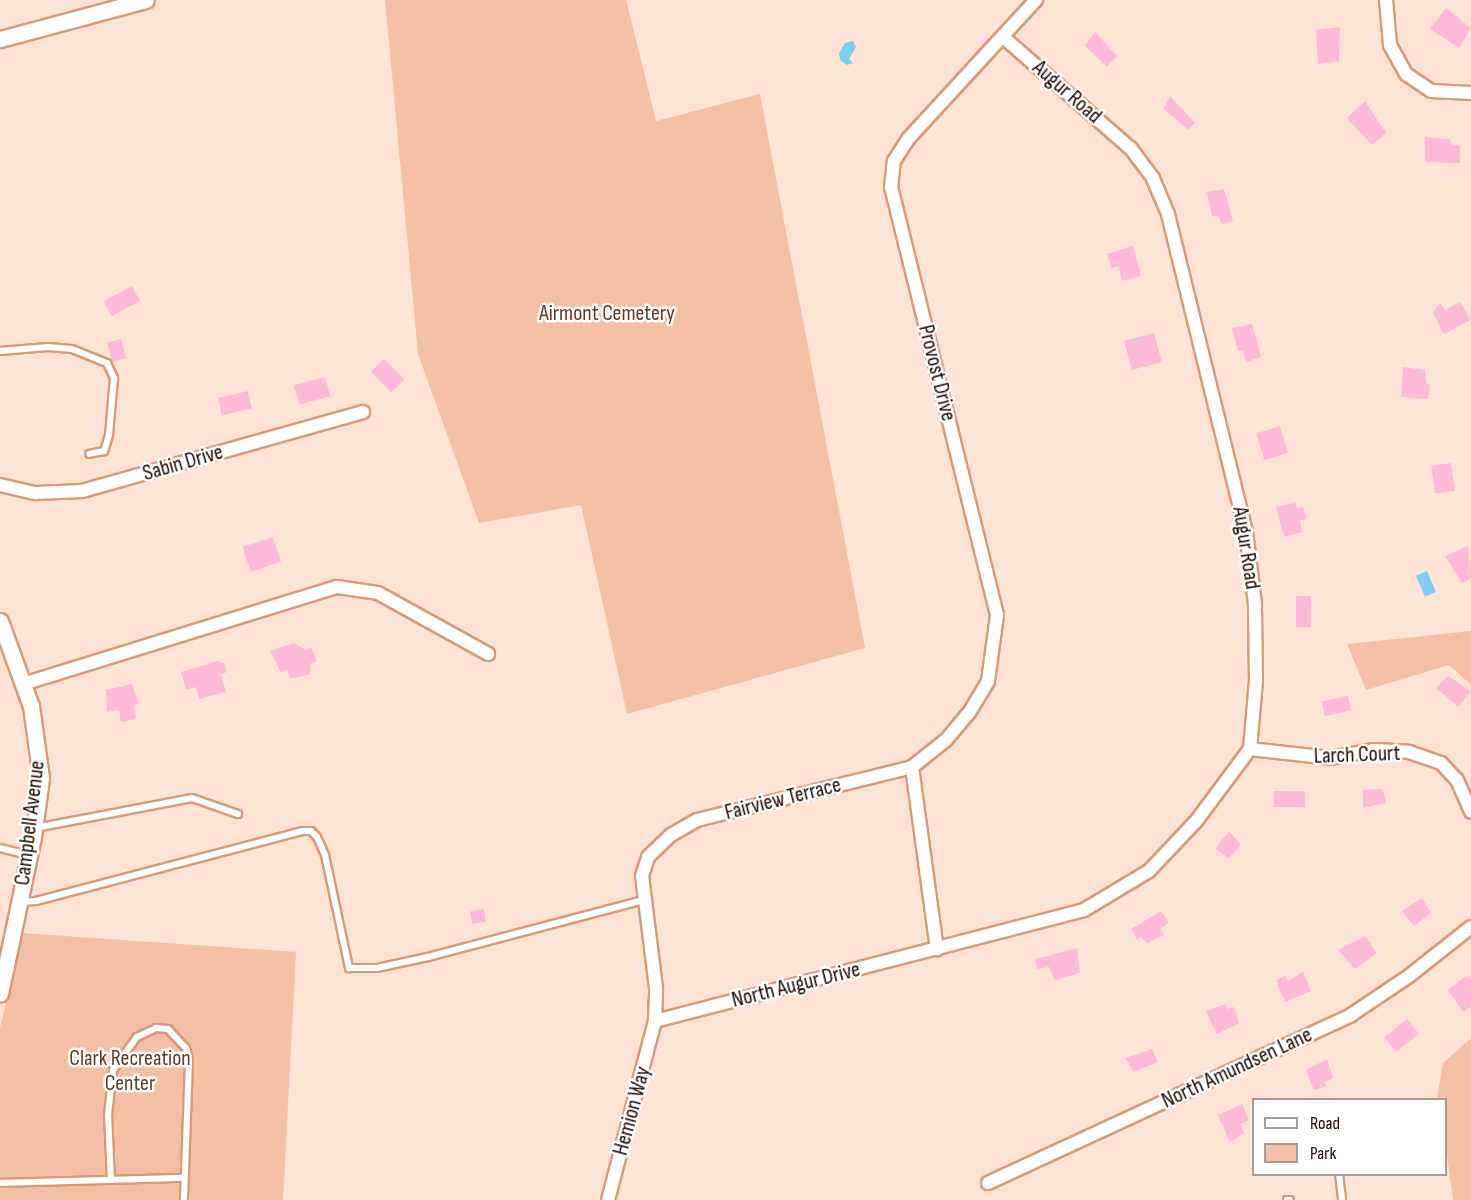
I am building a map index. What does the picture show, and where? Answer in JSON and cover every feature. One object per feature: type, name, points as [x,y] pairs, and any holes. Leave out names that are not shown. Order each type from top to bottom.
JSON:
[{"type":"street","points":[[0,39],[147,0]]},
{"type":"street","name":"Provost Drive","points":[[912,767],[946,740],[969,713],[988,681],[997,615],[891,188],[894,161],[909,138],[1035,0]]},
{"type":"street","points":[[1386,0],[1390,45],[1406,74],[1431,91],[1471,93]]},
{"type":"street","name":"Augur Road","points":[[1003,37],[1130,148],[1153,178],[1168,214],[1246,532],[1255,604],[1256,680],[1250,750]]},
{"type":"street","name":"Sabin Drive","points":[[0,486],[36,493],[82,491],[363,412]]},
{"type":"street","points":[[23,684],[345,586],[378,593],[488,654]]},
{"type":"street","name":"Campbell Avenue","points":[[0,621],[23,684],[39,744],[41,778],[20,902],[4,955],[0,994]]},
{"type":"street","points":[[912,767],[937,949],[1084,910],[1149,871],[1197,820],[1250,750]]},
{"type":"street","name":"Larch Court","points":[[1250,750],[1330,758],[1374,750],[1409,752],[1441,763],[1457,780],[1471,812]]},
{"type":"street","name":"Fairview Terrace","points":[[655,1021],[656,988],[642,876],[648,857],[672,835],[697,820],[912,767]]},
{"type":"street","name":"North Amundsen Lane","points":[[988,1184],[1351,1015],[1409,976],[1471,927]]},
{"type":"street","name":"North Augur Drive","points":[[655,1021],[937,949]]},
{"type":"street","name":"Hemion Way","points":[[608,1200],[655,1021]]},
{"type":"lane","points":[[0,351],[48,346],[72,349],[107,363],[114,378],[109,435],[104,451],[89,454]]},
{"type":"lane","points":[[34,829],[192,798],[238,814]]},
{"type":"lane","points":[[20,902],[47,898],[302,831],[311,831],[317,837],[325,855],[350,968],[371,968],[428,957],[644,900]]},
{"type":"lane","points":[[0,848],[29,855]]},
{"type":"lane","points":[[111,1180],[108,1115],[113,1070],[137,1037],[156,1028],[168,1029],[179,1038],[189,1061],[184,1200]]},
{"type":"lane","points":[[1340,1176],[1342,1200]]},
{"type":"lane","points":[[0,1183],[184,1178]]},
{"type":"green space","name":"Airmont Cemetery","points":[[385,0],[626,0],[656,121],[760,94],[865,648],[627,714],[581,505],[479,523],[418,354]]},
{"type":"green space","points":[[1471,631],[1471,685],[1449,665],[1366,690],[1347,644]]},
{"type":"green space","name":"Clark Recreation Center","points":[[22,933],[296,952],[283,1200],[0,1200],[0,1028]]},
{"type":"green space","points":[[1471,1038],[1471,1200],[1453,1200],[1447,1155],[1447,1098],[1437,1098],[1443,1063]]},
{"type":"water","points":[[853,41],[856,47],[849,59],[853,63],[847,65],[840,60],[839,53],[845,43]]},
{"type":"water","points":[[1427,571],[1436,592],[1425,597],[1416,576]]},
{"type":"building","points":[[1446,8],[1471,28],[1459,48],[1430,29]]},
{"type":"building","points":[[1340,27],[1339,61],[1318,64],[1316,30]]},
{"type":"building","points":[[1095,32],[1117,56],[1107,67],[1085,46]]},
{"type":"building","points":[[1170,96],[1195,123],[1188,130],[1164,109]]},
{"type":"building","points":[[1365,101],[1386,133],[1372,145],[1347,118]]},
{"type":"building","points":[[1425,137],[1450,139],[1452,145],[1460,146],[1460,163],[1425,162]]},
{"type":"building","points":[[1224,189],[1233,221],[1222,224],[1218,216],[1212,216],[1207,192]]},
{"type":"building","points":[[1133,246],[1141,276],[1122,281],[1119,266],[1112,268],[1107,254]]},
{"type":"building","points":[[132,286],[140,301],[112,316],[104,301]]},
{"type":"building","points":[[1460,302],[1471,320],[1444,334],[1433,313],[1440,303],[1445,310]]},
{"type":"building","points":[[1252,324],[1261,357],[1246,362],[1243,351],[1238,351],[1232,328]]},
{"type":"building","points":[[1154,333],[1162,362],[1132,370],[1124,341]]},
{"type":"building","points":[[121,339],[126,358],[113,362],[107,343]]},
{"type":"building","points":[[384,359],[404,380],[391,392],[371,372]]},
{"type":"building","points":[[1403,367],[1425,370],[1426,383],[1430,385],[1428,399],[1401,397]]},
{"type":"building","points":[[325,377],[330,396],[299,405],[294,385]]},
{"type":"building","points":[[248,391],[252,409],[222,416],[218,398]]},
{"type":"building","points":[[1280,426],[1288,453],[1264,460],[1256,433]]},
{"type":"building","points":[[1451,463],[1455,491],[1435,494],[1431,466]]},
{"type":"building","points":[[1295,503],[1297,508],[1303,507],[1307,519],[1300,520],[1302,532],[1284,537],[1276,507]]},
{"type":"building","points":[[273,537],[281,562],[251,572],[243,547]]},
{"type":"building","points":[[1468,546],[1471,578],[1462,583],[1445,556]]},
{"type":"building","points":[[1296,596],[1311,596],[1311,627],[1296,627]]},
{"type":"building","points":[[294,643],[306,650],[311,647],[317,661],[311,663],[310,674],[291,679],[287,670],[281,673],[270,651]]},
{"type":"building","points":[[218,661],[224,663],[227,672],[221,674],[226,692],[199,699],[196,687],[186,690],[181,672]]},
{"type":"building","points":[[1448,676],[1471,691],[1458,707],[1436,688]]},
{"type":"building","points":[[132,684],[139,704],[134,705],[136,719],[121,722],[119,710],[107,712],[106,690]]},
{"type":"building","points":[[1348,696],[1351,711],[1324,716],[1321,701]]},
{"type":"building","points":[[1383,789],[1386,803],[1363,808],[1363,790]]},
{"type":"building","points":[[1274,791],[1305,791],[1305,807],[1274,807]]},
{"type":"building","points":[[1229,831],[1241,845],[1229,858],[1215,849]]},
{"type":"building","points":[[1422,898],[1431,913],[1414,926],[1402,911]]},
{"type":"building","points":[[484,909],[486,922],[472,924],[470,911]]},
{"type":"building","points":[[1161,911],[1169,922],[1161,929],[1164,935],[1147,943],[1141,937],[1137,940],[1131,929]]},
{"type":"building","points":[[1365,936],[1377,953],[1355,969],[1338,950]]},
{"type":"building","points":[[1077,948],[1080,973],[1055,980],[1049,967],[1037,969],[1035,959]]},
{"type":"building","points":[[1303,972],[1311,991],[1285,1002],[1276,981],[1285,975],[1288,981]]},
{"type":"building","points":[[1467,975],[1471,980],[1471,1006],[1463,1012],[1448,990]]},
{"type":"building","points":[[1225,1004],[1227,1009],[1234,1007],[1239,1023],[1217,1034],[1206,1011]]},
{"type":"building","points":[[1407,1019],[1419,1034],[1396,1052],[1384,1037]]},
{"type":"building","points":[[1152,1049],[1158,1062],[1133,1072],[1126,1058]]},
{"type":"building","points":[[1327,1059],[1333,1078],[1324,1082],[1327,1086],[1314,1090],[1306,1070]]},
{"type":"building","points":[[1242,1104],[1249,1120],[1240,1124],[1244,1133],[1230,1142],[1218,1115]]}]
